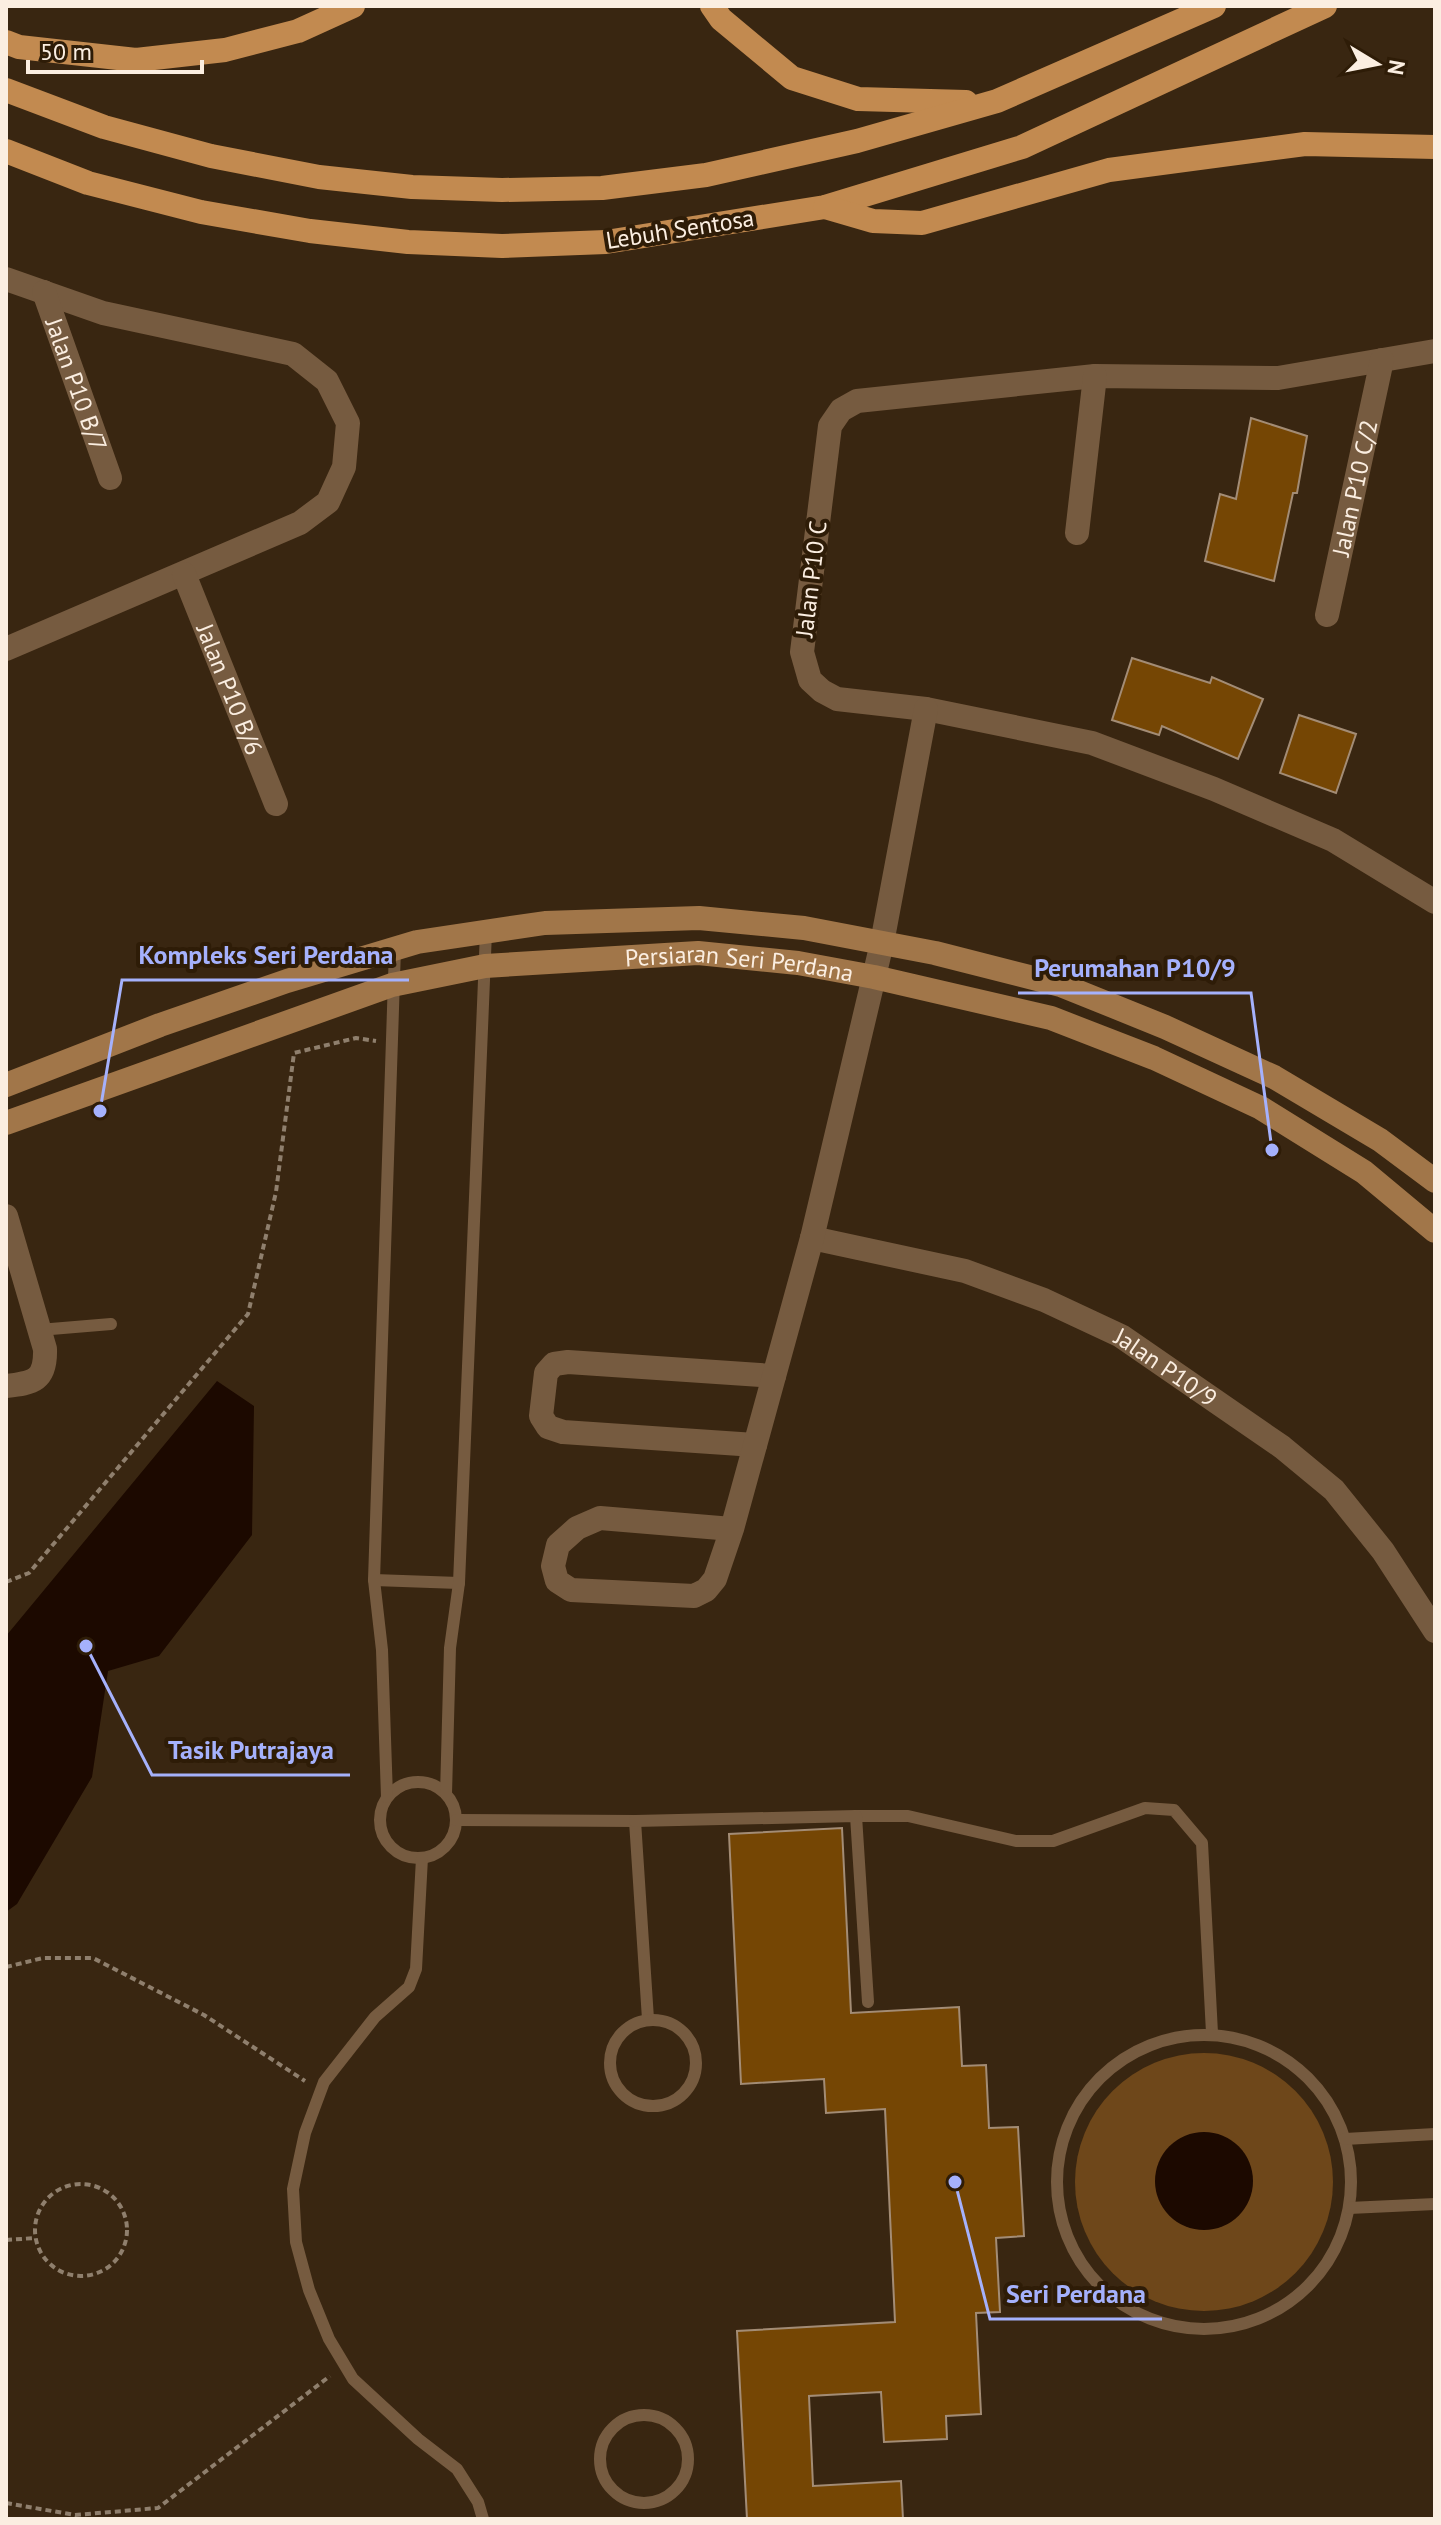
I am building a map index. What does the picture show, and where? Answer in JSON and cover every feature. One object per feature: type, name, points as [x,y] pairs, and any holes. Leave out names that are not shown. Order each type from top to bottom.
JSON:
[{"type":"main road","points":[[6,42],[19,47],[136,60],[225,50],[298,31],[353,6]]},
{"type":"main road","points":[[712,6],[721,19],[792,78],[858,99],[997,101]]},
{"type":"main road","name":"Lebuh Sentosa","points":[[6,90],[104,127],[211,156],[319,177],[412,187],[502,190],[602,188],[706,175],[857,141],[997,101],[1214,6]]},
{"type":"main road","name":"Lebuh Sentosa","points":[[6,151],[88,183],[201,212],[310,231],[408,242],[502,246],[606,242],[825,207],[1022,147],[1325,6]]},
{"type":"main road","points":[[825,207],[873,221],[922,223],[1109,170],[1305,144],[1435,147]]},
{"type":"street","points":[[6,279],[103,313],[293,354],[327,381],[348,423],[344,467],[328,502],[300,523],[6,649]]},
{"type":"street","name":"Jalan P10 B/7","points":[[44,292],[110,478]]},
{"type":"street","name":"Jalan P10 C","points":[[1435,351],[1278,378],[1095,376],[857,401],[841,410],[830,426],[802,652],[810,680],[837,699],[926,709],[1092,743],[1214,789],[1333,840],[1435,902]]},
{"type":"street","name":"Jalan P10 C/2","points":[[1327,615],[1382,360]]},
{"type":"street","points":[[1077,533],[1095,376]]},
{"type":"street","name":"Jalan P10 B/6","points":[[184,574],[276,804]]},
{"type":"street","points":[[732,1529],[600,1518],[577,1528],[558,1545],[553,1566],[557,1581],[571,1590],[694,1596],[706,1590],[715,1579],[732,1529],[812,1238],[882,943],[926,709]]},
{"type":"street","name":"Persiaran Seri Perdana","points":[[6,1085],[160,1025],[287,981],[417,942],[545,923],[699,918],[804,928],[935,953],[1061,985],[1165,1027],[1274,1077],[1380,1140],[1435,1181]]},
{"type":"street","name":"Persiaran Seri Perdana","points":[[6,1123],[392,985],[485,966],[698,953],[798,963],[874,977],[1051,1018],[1154,1058],[1261,1108],[1364,1172],[1435,1231]]},
{"type":"street","points":[[6,1216],[45,1349],[43,1370],[30,1383],[6,1386]]},
{"type":"street","name":"Jalan P10/9","points":[[812,1238],[965,1271],[1044,1300],[1121,1336],[1282,1447],[1334,1490],[1383,1551],[1435,1631]]},
{"type":"street","points":[[755,1445],[563,1432],[548,1427],[541,1416],[546,1373],[554,1364],[568,1362],[774,1376]]},
{"type":"lane","points":[[446,1794],[450,1648],[459,1583],[486,932]]},
{"type":"lane","points":[[387,1797],[397,1788],[413,1782],[428,1783],[446,1794],[453,1804],[456,1820],[452,1837],[445,1848],[422,1858],[404,1856],[384,1839],[380,1815],[387,1797],[382,1650],[374,1580],[395,949]]},
{"type":"lane","points":[[39,1330],[111,1324]]},
{"type":"lane","points":[[374,1580],[459,1583]]},
{"type":"lane","points":[[456,1820],[635,1821],[908,1816],[1016,1841],[1053,1841],[1145,1808],[1174,1810],[1202,1843],[1212,2033]]},
{"type":"lane","points":[[856,1816],[868,2002]]},
{"type":"lane","points":[[635,1821],[648,2019]]},
{"type":"lane","points":[[422,1858],[416,1969],[409,1987],[375,2017],[324,2082],[305,2133],[293,2189],[296,2242],[309,2290],[329,2339],[353,2379],[418,2439],[457,2469],[478,2502],[483,2519]]},
{"type":"lane","points":[[648,2019],[675,2025],[685,2033],[696,2053],[695,2074],[688,2088],[679,2098],[658,2106],[629,2099],[615,2084],[610,2070],[610,2056],[619,2036],[630,2026],[648,2019]]},
{"type":"lane","points":[[1212,2033],[1247,2039],[1280,2054],[1313,2080],[1336,2114],[1345,2139],[1352,2176],[1349,2208],[1339,2242],[1324,2268],[1307,2288],[1286,2305],[1255,2321],[1220,2329],[1187,2329],[1152,2320],[1123,2306],[1086,2269],[1068,2238],[1059,2210],[1058,2160],[1068,2125],[1098,2079],[1126,2056],[1149,2044],[1182,2035],[1212,2033]]},
{"type":"lane","points":[[1345,2139],[1435,2134]]},
{"type":"lane","points":[[1349,2208],[1435,2204]]},
{"type":"lane","points":[[645,2415],[665,2420],[676,2429],[687,2449],[688,2464],[683,2478],[670,2495],[659,2501],[639,2503],[627,2501],[612,2491],[603,2477],[599,2460],[602,2445],[615,2425],[645,2415]]},
{"type":"lane","points":[[639,2503],[642,2519]]},
{"type":"path","points":[[6,1582],[29,1573],[248,1314],[276,1192],[294,1053],[356,1038],[390,1043]]},
{"type":"path","points":[[6,1967],[43,1958],[93,1958],[204,2015],[321,2091]]},
{"type":"path","points":[[75,2185],[103,2190],[114,2199],[125,2220],[125,2243],[117,2258],[108,2268],[85,2276],[55,2269],[40,2253],[35,2238],[35,2224],[44,2203],[56,2192],[75,2185]]},
{"type":"path","points":[[6,2240],[35,2238]]},
{"type":"path","points":[[6,2503],[75,2515],[158,2508],[345,2364]]},
{"type":"shaded area","points":[[217,1381],[254,1406],[252,1535],[159,1656],[108,1671],[92,1777],[17,1904],[6,1912],[6,1636]]},
{"type":"shaded area","points":[[1191,2053],[1217,2053],[1242,2058],[1265,2068],[1286,2082],[1304,2100],[1328,2144],[1333,2182],[1328,2220],[1318,2243],[1304,2264],[1286,2282],[1242,2306],[1217,2311],[1191,2311],[1166,2306],[1143,2296],[1122,2282],[1104,2264],[1080,2220],[1075,2195],[1075,2169],[1080,2144],[1090,2121],[1104,2100],[1122,2082],[1166,2058]]},
{"type":"shaded area","points":[[1194,2132],[1214,2132],[1239,2146],[1250,2162],[1253,2181],[1250,2200],[1239,2216],[1214,2230],[1194,2230],[1177,2222],[1163,2208],[1155,2191],[1155,2171],[1163,2154],[1177,2140]]},
{"type":"building","points":[[1251,418],[1307,436],[1297,493],[1293,493],[1274,581],[1205,561],[1220,494],[1236,499]]},
{"type":"building","points":[[1132,658],[1210,683],[1212,677],[1263,699],[1238,759],[1162,726],[1159,735],[1112,720]]},
{"type":"building","points":[[1299,715],[1356,734],[1336,793],[1280,773]]},
{"type":"building","points":[[842,1828],[851,2013],[959,2007],[962,2066],[986,2065],[989,2128],[1018,2127],[1024,2236],[996,2238],[1000,2312],[976,2313],[981,2414],[946,2416],[947,2439],[884,2442],[881,2392],[809,2396],[813,2486],[901,2481],[903,2519],[747,2519],[737,2331],[895,2322],[885,2109],[826,2113],[824,2079],[741,2084],[729,1834]]},
{"type":"place","name":"Kompleks Seri Perdana","points":[[100,1111]]},
{"type":"place","name":"Perumahan P10/9","points":[[1272,1150]]},
{"type":"place","name":"Tasik Putrajaya","points":[[86,1646]]},
{"type":"place","name":"Seri Perdana","points":[[955,2182]]}]
